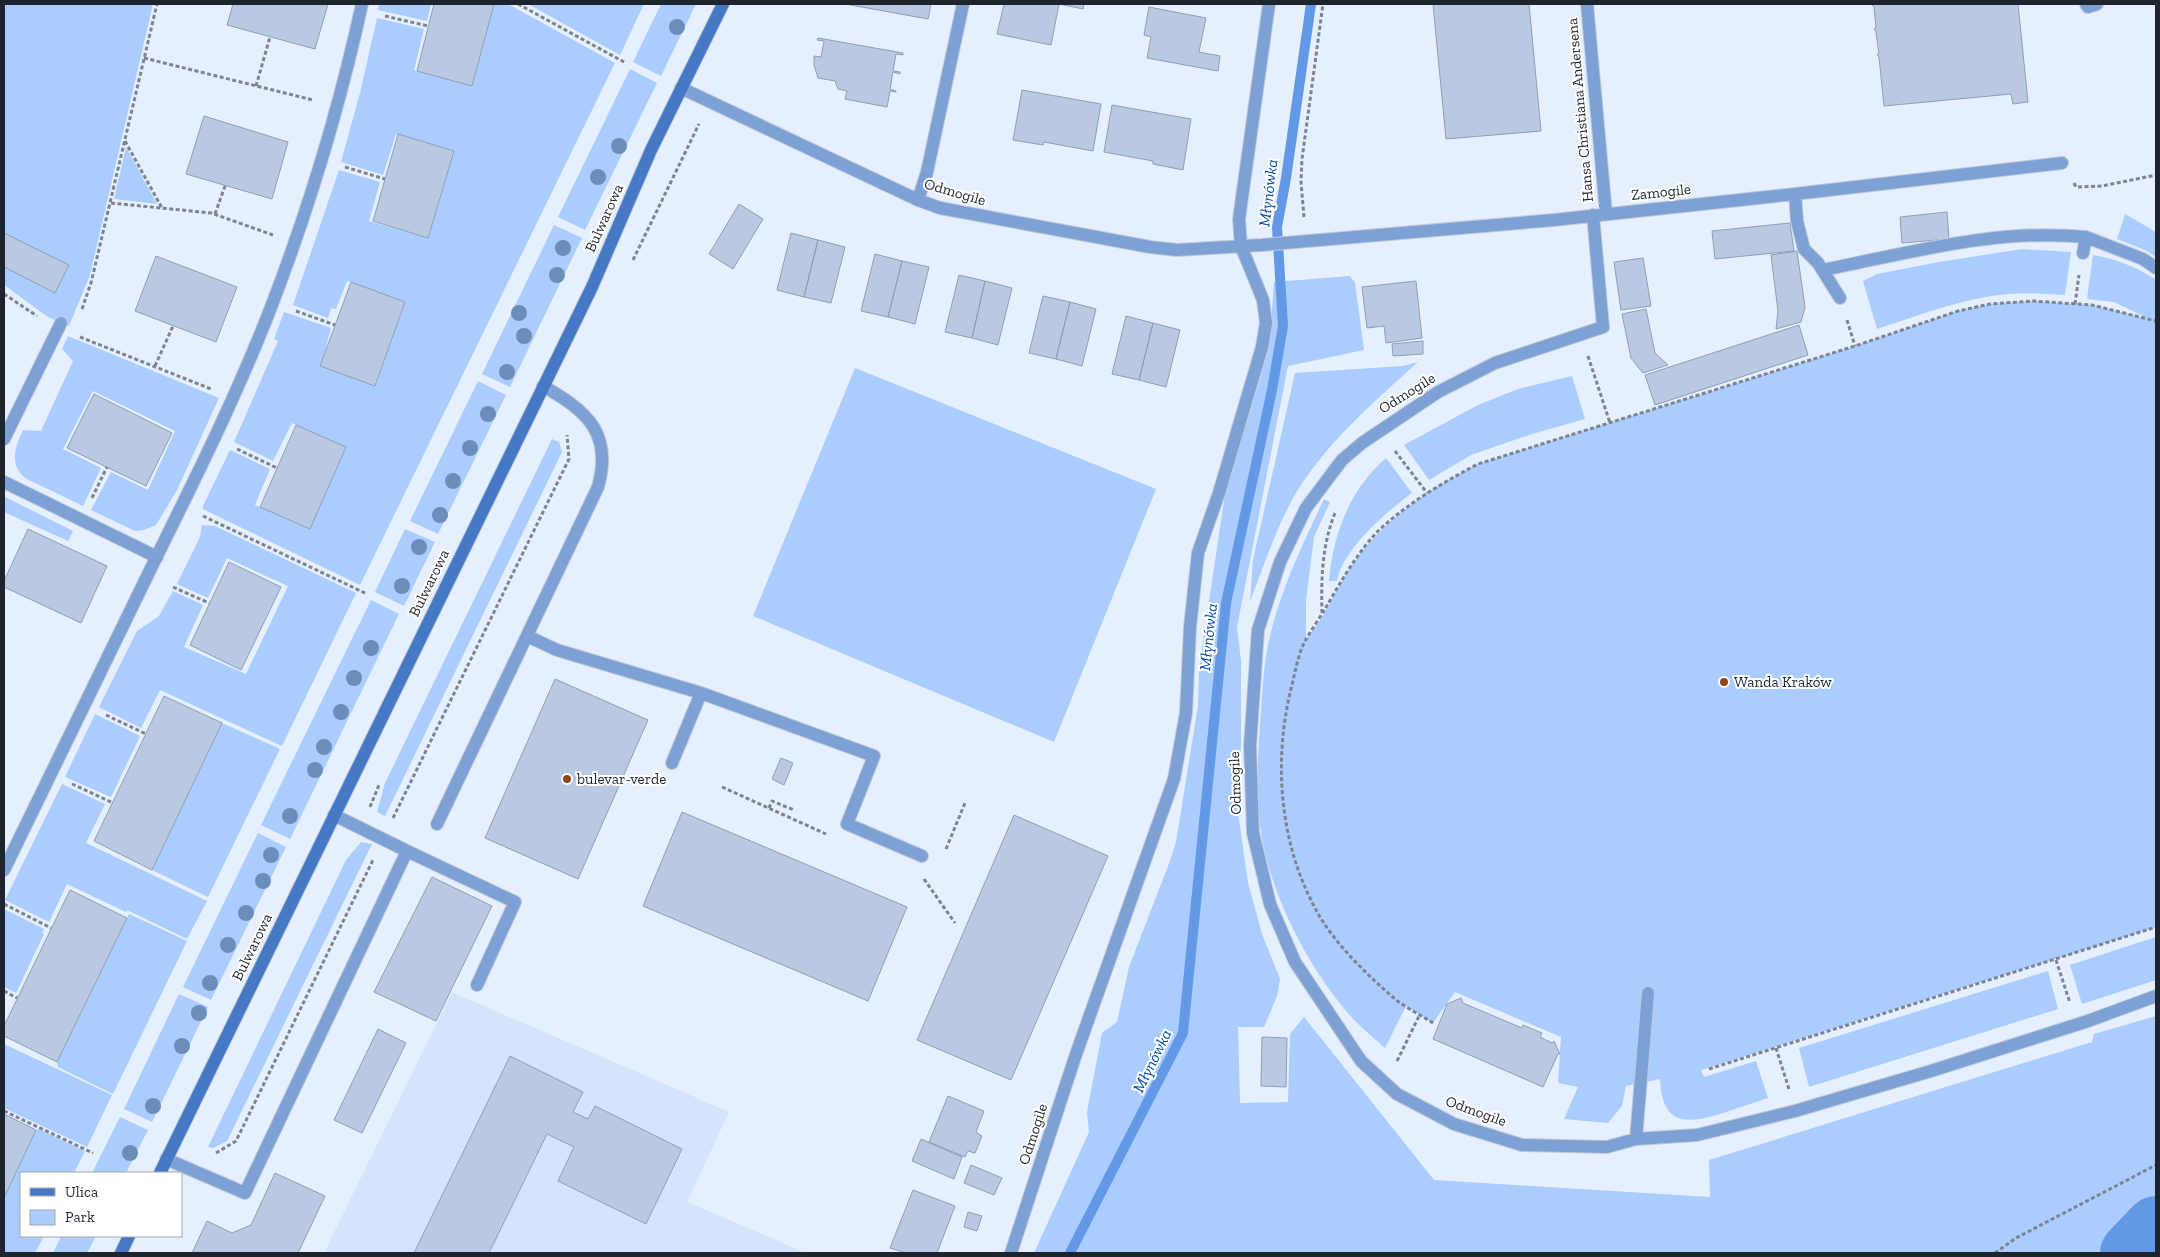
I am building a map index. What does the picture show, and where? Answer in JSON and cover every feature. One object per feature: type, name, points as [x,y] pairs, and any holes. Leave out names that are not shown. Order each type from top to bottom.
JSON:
[{"type":"street","points":[[4,870],[215,439],[276,294],[294,244],[337,106],[362,4]]},
{"type":"street","name":"Bulwarowa","points":[[160,1172],[592,286],[651,150],[723,4]]},
{"type":"street","points":[[918,200],[926,172],[963,4]]},
{"type":"street","name":"Odmogile","points":[[1011,1253],[1075,1057],[1174,779],[1186,713],[1190,627],[1198,553],[1219,493],[1262,347],[1266,322],[1263,300],[1241,246],[1239,219],[1269,4]]},
{"type":"street","name":"Hansa Christiana Andersena","points":[[1587,4],[1606,214]]},
{"type":"street","points":[[2086,4],[2088,7],[2097,4]]},
{"type":"street","name":"Odmogile","points":[[681,88],[918,200],[959,213],[1156,248],[1177,250],[1262,245]]},
{"type":"street","name":"Zamogile","points":[[1262,245],[1554,220],[2062,163]]},
{"type":"street","points":[[1795,194],[1797,221],[1804,249],[1823,270],[1840,298]]},
{"type":"street","name":"Odmogile","points":[[1593,215],[1603,327],[1496,363],[1438,392],[1362,443],[1342,460],[1306,508],[1280,562],[1258,630],[1250,746],[1253,833],[1270,904],[1295,962],[1361,1061],[1397,1094],[1454,1124],[1522,1145],[1607,1147],[1636,1139]]},
{"type":"street","points":[[1823,270],[1954,244],[2010,236],[2053,234],[2086,237],[2143,259],[2156,268]]},
{"type":"street","points":[[2083,253],[2086,237]]},
{"type":"street","points":[[4,439],[61,323]]},
{"type":"street","points":[[437,824],[598,487],[604,466],[603,449],[597,432],[584,415],[565,399],[543,386]]},
{"type":"street","points":[[4,482],[157,557]]},
{"type":"street","points":[[527,636],[557,650],[701,693],[874,756],[847,824],[922,856]]},
{"type":"street","points":[[672,763],[701,693]]},
{"type":"street","points":[[334,815],[515,902],[477,985]]},
{"type":"street","points":[[166,1160],[245,1193],[407,851]]},
{"type":"street","points":[[1648,993],[1636,1139],[1697,1135],[1795,1111],[1931,1071],[2088,1021],[2156,996]]},
{"type":"street","points":[[121,1253],[129,1237]]},
{"type":"path","points":[[79,317],[91,283],[111,203],[124,140],[157,4]]},
{"type":"path","points":[[518,4],[624,62]]},
{"type":"path","points":[[1305,241],[1301,182],[1302,159],[1323,4]]},
{"type":"path","points":[[382,15],[428,26]]},
{"type":"path","points":[[256,86],[270,37]]},
{"type":"path","points":[[144,58],[320,102]]},
{"type":"path","points":[[628,269],[692,139]]},
{"type":"path","points":[[124,140],[162,208]]},
{"type":"path","points":[[2062,163],[2076,187],[2102,186],[2156,175]]},
{"type":"path","points":[[344,167],[385,179]]},
{"type":"path","points":[[216,214],[226,186]]},
{"type":"path","points":[[111,203],[216,214],[278,237]]},
{"type":"path","points":[[4,294],[43,320]]},
{"type":"path","points":[[2075,304],[2076,297]]},
{"type":"path","points":[[1433,1022],[1396,999],[1365,971],[1340,944],[1315,910],[1299,872],[1287,829],[1282,792],[1281,746],[1285,710],[1300,655],[1306,639],[1322,613],[1353,564],[1377,532],[1408,505],[1478,464],[1855,346],[1958,311],[1990,304],[2033,301],[2092,306],[2156,321]]},
{"type":"path","points":[[294,310],[335,325]]},
{"type":"path","points":[[155,367],[173,326]]},
{"type":"path","points":[[73,334],[216,391]]},
{"type":"path","points":[[1852,337],[1855,346]]},
{"type":"path","points":[[1594,369],[1610,423]]},
{"type":"path","points":[[393,819],[569,459],[565,399]]},
{"type":"path","points":[[236,448],[277,468]]},
{"type":"path","points":[[1395,452],[1427,493]]},
{"type":"path","points":[[89,505],[107,467]]},
{"type":"path","points":[[1322,613],[1321,574],[1329,528],[1336,510]]},
{"type":"path","points":[[197,513],[367,594]]},
{"type":"path","points":[[173,587],[209,603]]},
{"type":"path","points":[[103,714],[146,734]]},
{"type":"path","points":[[70,783],[113,803]]},
{"type":"path","points":[[769,808],[772,801],[794,810]]},
{"type":"path","points":[[946,849],[965,803]]},
{"type":"path","points":[[190,1169],[236,1141],[372,862]]},
{"type":"path","points":[[927,883],[931,880]]},
{"type":"path","points":[[4,904],[51,928]]},
{"type":"path","points":[[1709,1068],[2156,927]]},
{"type":"path","points":[[2056,960],[2071,1006]]},
{"type":"path","points":[[4,991],[18,998]]},
{"type":"path","points":[[1401,1053],[1420,1014]]},
{"type":"path","points":[[1776,1048],[1788,1086]]},
{"type":"path","points":[[4,1111],[93,1153]]},
{"type":"path","points":[[1995,1253],[2016,1238],[2156,1165]]},
{"type":"shaded area","points":[[452,992],[729,1112],[687,1202],[806,1253],[324,1253]]},
{"type":"green space","points":[[4,4],[153,4],[90,275],[69,326],[48,317],[4,285]]},
{"type":"green space","points":[[379,4],[431,4],[427,21],[378,10]]},
{"type":"green space","points":[[494,4],[508,4],[615,63],[360,585],[203,509],[203,506],[230,450],[270,469],[255,505],[310,529],[345,447],[292,423],[273,461],[234,442],[278,341],[274,339],[284,312],[331,328],[321,366],[376,385],[405,302],[347,281],[336,309],[331,308],[328,318],[293,305],[339,170],[380,182],[369,221],[428,238],[454,151],[396,134],[383,175],[341,162],[360,93],[377,18],[424,29],[414,70],[472,86]]},
{"type":"green space","points":[[528,4],[644,4],[620,55]]},
{"type":"green space","points":[[661,4],[696,4],[661,76],[633,62]]},
{"type":"green space","points":[[630,69],[657,83],[585,230],[558,217]]},
{"type":"green space","points":[[126,147],[157,204],[114,199]]},
{"type":"green space","points":[[2125,214],[2156,232],[2156,257],[2145,250],[2117,239]]},
{"type":"green space","points":[[554,225],[582,238],[510,387],[482,374]]},
{"type":"green space","points":[[2022,249],[2071,252],[2065,295],[2022,293],[1991,296],[1942,308],[1877,329],[1863,281],[1877,274]]},
{"type":"green space","name":"Wanda Kraków","points":[[2093,255],[2126,264],[2156,280],[2156,927],[1701,1070],[1704,1077],[1756,1061],[1768,1098],[1723,1113],[1697,1119],[1687,1120],[1678,1118],[1671,1113],[1665,1105],[1660,1079],[1626,1086],[1622,1106],[1608,1123],[1564,1119],[1578,1087],[1558,1083],[1561,1037],[1455,992],[1433,1023],[1406,1006],[1385,1048],[1358,1024],[1321,978],[1293,929],[1281,903],[1264,851],[1259,811],[1259,740],[1264,672],[1269,642],[1287,581],[1324,499],[1330,502],[1314,537],[1306,600],[1306,639],[1319,622],[1351,567],[1377,534],[1424,495],[1478,464],[1855,346],[1958,311],[1990,304],[2033,301],[2092,305],[2149,319],[2114,302],[2087,299]]},
{"type":"green space","points":[[1350,276],[1355,283],[1364,350],[1288,366],[1237,627],[1241,661],[1241,747],[1237,805],[1248,883],[1262,934],[1280,979],[1277,996],[1264,1027],[1238,1027],[1240,1103],[1288,1102],[1290,1034],[1304,1017],[1434,1180],[1710,1197],[1709,1160],[2092,1042],[2094,1034],[2156,1016],[2156,1253],[1034,1253],[1089,1132],[1087,1112],[1102,1033],[1117,1022],[1129,967],[1176,842],[1198,706],[1199,669],[1228,474],[1249,416],[1269,348],[1274,282]]},
{"type":"green space","points":[[68,336],[219,398],[177,490],[156,525],[144,530],[135,531],[91,510],[111,472],[148,490],[175,431],[93,391],[63,449],[101,468],[83,506],[27,479],[17,468],[15,456],[23,430],[41,431],[73,361],[62,349]]},
{"type":"green space","points":[[1418,362],[1349,426],[1304,480],[1280,524],[1250,602],[1253,560],[1295,373],[1403,366]]},
{"type":"green space","points":[[855,368],[1156,489],[1054,742],[753,616]]},
{"type":"green space","points":[[1572,376],[1585,419],[1532,434],[1471,455],[1429,480],[1404,445],[1478,405],[1518,389]]},
{"type":"green space","points":[[478,381],[506,395],[438,534],[410,521]]},
{"type":"green space","points":[[552,439],[559,442],[562,452],[385,816],[377,812],[385,783]]},
{"type":"green space","points":[[1386,458],[1412,493],[1390,510],[1367,532],[1347,557],[1337,581],[1329,581],[1331,563],[1339,530],[1353,498],[1373,470]]},
{"type":"green space","points":[[5,497],[73,531],[68,541],[4,512]]},
{"type":"green space","points":[[202,525],[215,526],[356,593],[282,746],[160,690],[141,728],[99,707],[137,631],[159,616],[173,591],[203,605],[184,647],[246,674],[288,586],[227,558],[208,598],[177,584],[200,537]]},
{"type":"green space","points":[[405,529],[435,542],[404,606],[375,592]]},
{"type":"green space","points":[[371,600],[399,614],[290,839],[261,825]]},
{"type":"green space","points":[[95,714],[140,736],[111,797],[65,777]]},
{"type":"green space","points":[[222,723],[280,749],[208,897],[152,870]]},
{"type":"green space","points":[[62,784],[105,804],[86,843],[207,901],[187,939],[67,884],[49,922],[5,900]]},
{"type":"green space","points":[[258,833],[286,847],[211,1000],[183,987]]},
{"type":"green space","points":[[361,842],[372,844],[227,1141],[213,1148],[208,1147],[346,860]]},
{"type":"green space","points":[[4,909],[44,929],[42,933],[44,934],[16,993],[4,987]]},
{"type":"green space","points":[[129,914],[187,941],[113,1094],[58,1067],[57,1062]]},
{"type":"green space","points":[[2156,937],[2156,980],[2082,1004],[2070,965]]},
{"type":"green space","points":[[2048,971],[2058,1009],[1809,1087],[1799,1048]]},
{"type":"green space","points":[[179,994],[208,1007],[152,1122],[124,1109]]},
{"type":"green space","points":[[4,1044],[112,1095],[87,1147],[4,1108]]},
{"type":"green space","points":[[120,1117],[148,1130],[127,1172],[92,1172]]},
{"type":"green space","points":[[39,1129],[85,1151],[74,1172],[20,1172],[20,1237],[43,1237],[35,1253],[4,1253],[4,1198],[36,1130]]},
{"type":"green space","points":[[61,1237],[95,1237],[87,1253],[53,1253]]},
{"type":"building","points":[[233,4],[328,4],[315,49],[227,25]]},
{"type":"building","points":[[434,4],[494,4],[472,86],[417,71]]},
{"type":"building","points":[[845,4],[931,4],[928,19]]},
{"type":"building","points":[[1004,4],[1059,4],[1051,45],[997,34]]},
{"type":"building","points":[[1059,4],[1084,4],[1083,9]]},
{"type":"building","points":[[1433,4],[1529,4],[1541,131],[1446,139]]},
{"type":"building","points":[[1873,4],[2018,4],[2028,102],[2013,104],[2011,94],[1884,106],[1879,57],[1877,55],[1879,54],[1874,29],[1876,28]]},
{"type":"building","points":[[1149,7],[1206,18],[1199,52],[1220,56],[1218,71],[1147,58],[1151,37],[1144,35]]},
{"type":"building","points":[[818,38],[903,53],[903,55],[896,54],[893,71],[900,72],[900,74],[893,72],[890,89],[896,92],[890,91],[887,107],[845,99],[847,91],[838,89],[835,81],[818,78],[814,65],[814,56],[821,57],[824,41],[817,40]]},
{"type":"building","points":[[1022,90],[1101,104],[1093,151],[1044,142],[1043,145],[1013,140]]},
{"type":"building","points":[[1112,105],[1191,119],[1183,170],[1153,164],[1153,161],[1104,152]]},
{"type":"building","points":[[204,116],[288,142],[272,199],[186,174]]},
{"type":"building","points":[[398,134],[454,151],[428,238],[373,221]]},
{"type":"building","points":[[739,204],[763,219],[733,269],[709,254]]},
{"type":"building","points":[[1947,212],[1949,239],[1902,243],[1900,217]]},
{"type":"building","points":[[1790,223],[1794,251],[1715,259],[1712,231]]},
{"type":"building","points":[[4,233],[69,265],[55,293],[4,267]]},
{"type":"building","points":[[791,233],[818,240],[804,297],[777,290]]},
{"type":"building","points":[[818,240],[845,247],[831,303],[804,297]]},
{"type":"building","points":[[1797,251],[1805,307],[1801,322],[1776,329],[1778,311],[1771,255]]},
{"type":"building","points":[[875,254],[902,261],[888,317],[861,311]]},
{"type":"building","points":[[156,256],[237,287],[216,342],[135,311]]},
{"type":"building","points":[[1643,258],[1651,306],[1621,310],[1614,262]]},
{"type":"building","points":[[902,261],[929,267],[915,324],[888,317]]},
{"type":"building","points":[[959,275],[985,281],[972,338],[945,332]]},
{"type":"building","points":[[985,281],[1012,288],[998,345],[972,338]]},
{"type":"building","points":[[1416,281],[1422,338],[1386,343],[1384,326],[1367,328],[1362,287]]},
{"type":"building","points":[[351,282],[405,302],[375,386],[320,366]]},
{"type":"building","points":[[1043,296],[1070,302],[1056,359],[1029,353]]},
{"type":"building","points":[[1070,302],[1096,309],[1082,366],[1056,359]]},
{"type":"building","points":[[1646,309],[1655,353],[1668,365],[1643,373],[1631,358],[1622,314]]},
{"type":"building","points":[[1126,316],[1153,323],[1139,380],[1112,374]]},
{"type":"building","points":[[1153,323],[1180,330],[1166,387],[1139,380]]},
{"type":"building","points":[[1799,325],[1808,355],[1655,405],[1645,375]]},
{"type":"building","points":[[1423,341],[1423,354],[1393,356],[1392,344]]},
{"type":"building","points":[[94,394],[172,433],[146,486],[67,448]]},
{"type":"building","points":[[296,425],[346,447],[310,529],[260,507]]},
{"type":"building","points":[[28,529],[107,566],[81,623],[4,587],[4,581]]},
{"type":"building","points":[[229,562],[281,587],[241,670],[190,645]]},
{"type":"building","name":"bulevar-verde","points":[[555,679],[648,720],[578,879],[485,838]]},
{"type":"building","points":[[164,696],[222,723],[152,870],[94,841]]},
{"type":"building","points":[[781,758],[793,763],[784,785],[772,779]]},
{"type":"building","points":[[682,812],[907,907],[868,1001],[643,906]]},
{"type":"building","points":[[1014,815],[1108,856],[1011,1080],[917,1040]]},
{"type":"building","points":[[432,877],[492,906],[436,1021],[374,992]]},
{"type":"building","points":[[70,890],[127,918],[57,1062],[4,1036],[4,1026]]},
{"type":"building","points":[[1461,998],[1463,1003],[1522,1028],[1523,1025],[1542,1033],[1540,1037],[1552,1043],[1554,1041],[1560,1054],[1558,1054],[1543,1087],[1433,1039],[1447,1004]]},
{"type":"building","points":[[378,1029],[406,1043],[362,1133],[334,1120]]},
{"type":"building","points":[[1262,1037],[1287,1038],[1286,1087],[1261,1086]]},
{"type":"building","points":[[510,1056],[583,1092],[573,1112],[588,1119],[595,1106],[682,1149],[646,1224],[558,1181],[574,1147],[547,1134],[489,1253],[414,1253]]},
{"type":"building","points":[[948,1096],[984,1111],[976,1132],[982,1136],[975,1153],[968,1151],[965,1157],[929,1142]]},
{"type":"building","points":[[4,1114],[36,1130],[4,1198]]},
{"type":"building","points":[[921,1139],[962,1157],[954,1179],[912,1161]]},
{"type":"building","points":[[971,1165],[1002,1178],[994,1195],[964,1183]]},
{"type":"building","points":[[275,1173],[325,1196],[298,1253],[192,1253],[207,1221],[232,1233],[251,1225]]},
{"type":"building","points":[[913,1190],[955,1206],[937,1253],[906,1253],[890,1248]]},
{"type":"building","points":[[968,1212],[982,1216],[977,1231],[964,1227]]},
{"type":"waterway","name":"Młynówka","points":[[1070,1253],[1183,1033],[1226,603],[1272,390],[1283,326],[1277,227],[1286,178],[1311,4]]},
{"type":"waterway","points":[[2131,1253],[2156,1227]]},
{"type":"place","name":"Wanda Kraków","points":[[1724,682]]},
{"type":"place","name":"bulevar-verde","points":[[567,779]]}]
